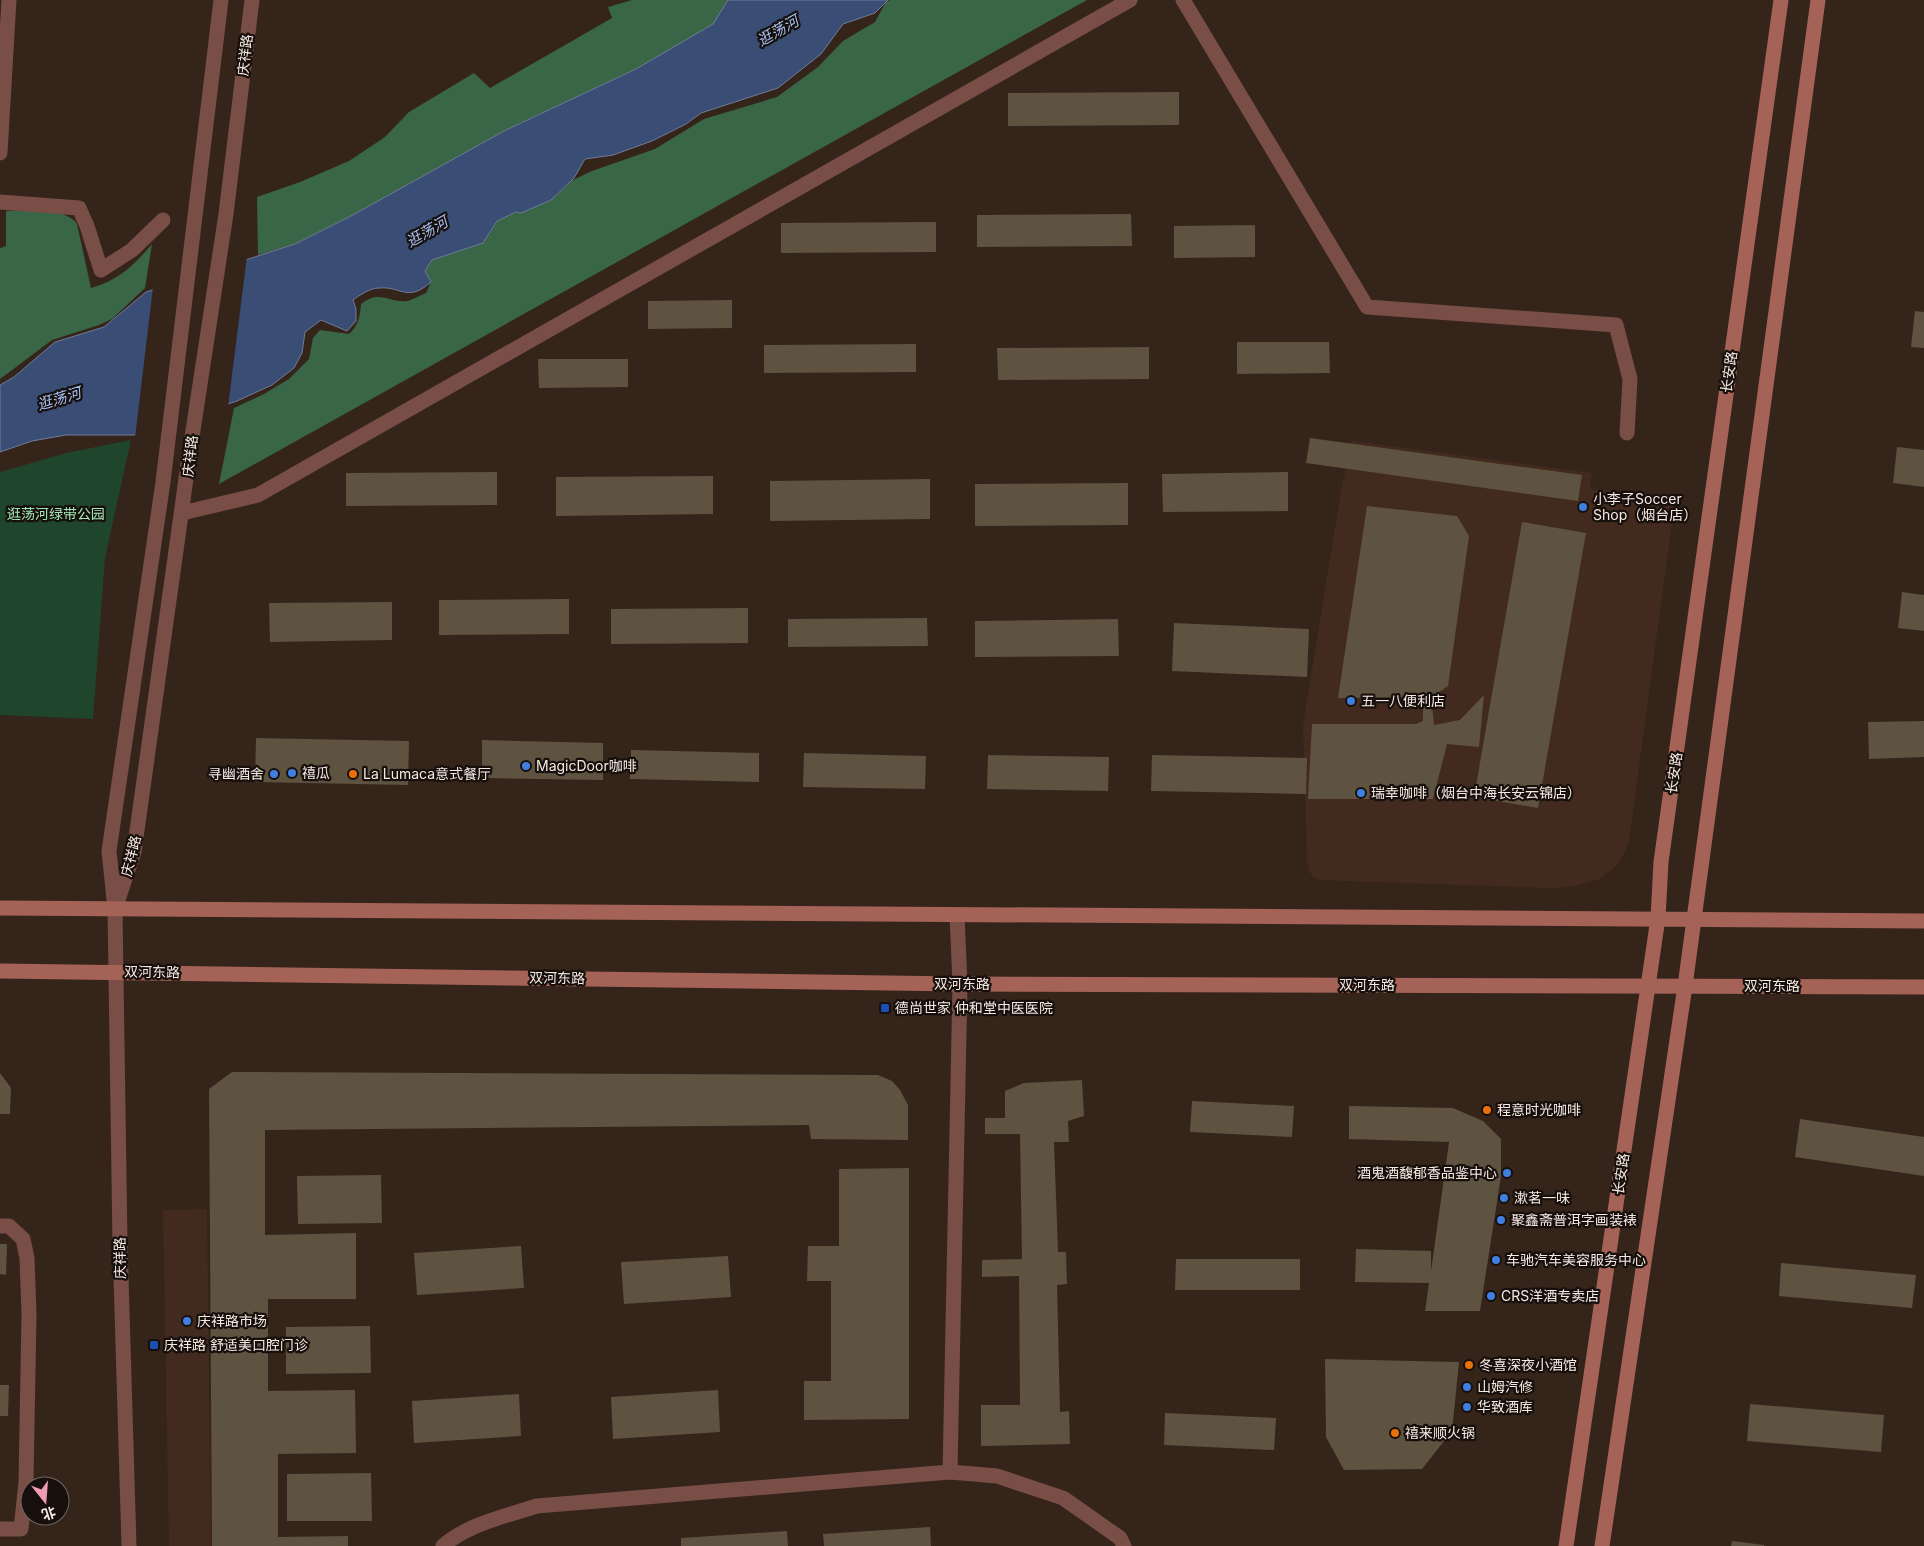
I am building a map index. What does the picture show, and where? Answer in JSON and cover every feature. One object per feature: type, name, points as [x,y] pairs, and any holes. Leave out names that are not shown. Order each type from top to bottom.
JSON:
[{"type":"street","points":[[0,153],[9,0]]},
{"type":"street","name":"庆祥路","points":[[129,1546],[120,1243],[115,909],[109,851],[165,459],[221,0]]},
{"type":"street","name":"庆祥路","points":[[115,909],[134,852],[190,450],[226,214],[252,0]]},
{"type":"street","points":[[182,513],[258,495],[1130,0]]},
{"type":"street","points":[[1183,0],[1368,307],[1616,325],[1630,379],[1627,433]]},
{"type":"street","name":"长安路","points":[[1566,1546],[1658,918],[1661,862],[1781,0]]},
{"type":"street","points":[[1602,1546],[1685,986],[1818,0]]},
{"type":"street","points":[[0,202],[79,208],[87,226],[101,270],[132,250],[163,220]]},
{"type":"street","points":[[0,908],[1924,921]]},
{"type":"street","points":[[950,1472],[960,984],[957,915]]},
{"type":"street","name":"双河东路","points":[[0,971],[960,984],[1924,987]]},
{"type":"street","points":[[0,1226],[9,1226],[23,1239],[27,1258],[29,1314],[26,1482],[21,1529],[0,1528]]},
{"type":"street","points":[[443,1546],[468,1531],[537,1506],[950,1472],[997,1476],[1063,1498],[1120,1538],[1124,1546]]},
{"type":"shaded area","points":[[1352,441],[1592,473],[1590,489],[1666,496],[1672,501],[1674,508],[1629,841],[1623,856],[1614,868],[1599,879],[1570,887],[1549,888],[1320,880],[1314,878],[1309,871],[1307,860],[1303,725],[1341,491]]},
{"type":"shaded area","name":"庆祥路市场","points":[[207,1209],[211,1546],[169,1546],[163,1210]]},
{"type":"green space","points":[[632,0],[728,0],[714,24],[636,69],[504,131],[351,216],[295,244],[258,255],[257,197],[300,182],[349,161],[385,137],[409,112],[474,73],[490,88],[612,18],[608,7]]},
{"type":"green space","points":[[890,0],[1087,0],[219,484],[234,408],[264,394],[289,379],[309,359],[313,338],[320,330],[349,334],[355,328],[358,321],[361,304],[374,297],[407,301],[426,293],[431,282],[424,271],[432,260],[483,243],[497,221],[516,212],[551,200],[571,181],[592,171],[655,149],[704,119],[777,97],[818,67],[843,41],[875,22],[886,2]]},
{"type":"green space","points":[[6,211],[55,212],[72,219],[77,224],[91,288],[110,281],[125,271],[152,244],[145,288],[112,319],[52,340],[0,379],[0,248],[6,246]]},
{"type":"green space","name":"逛荡河绿带公园","points":[[131,440],[105,558],[93,719],[0,715],[0,472],[66,453]]},
{"type":"water","name":"逛荡河","points":[[728,0],[888,0],[875,13],[843,24],[821,54],[778,88],[701,113],[686,124],[652,141],[613,155],[585,159],[574,178],[551,200],[521,213],[516,212],[497,221],[483,243],[432,260],[425,271],[431,282],[416,292],[410,293],[387,288],[376,288],[362,294],[353,300],[356,309],[356,321],[347,331],[321,320],[305,332],[302,353],[294,368],[272,385],[237,401],[134,435],[66,435],[32,441],[0,452],[0,385],[14,377],[55,342],[104,327],[146,292],[295,244],[351,216],[504,131],[636,69],[713,24]]},
{"type":"pier","points":[[247,256],[228,407],[135,438],[153,287]]},
{"type":"building","points":[[1179,92],[1179,125],[1008,126],[1008,93]]},
{"type":"building","points":[[1131,214],[1132,246],[977,247],[977,215]]},
{"type":"building","points":[[936,222],[936,252],[781,253],[781,223]]},
{"type":"building","points":[[1255,225],[1255,257],[1174,258],[1174,226]]},
{"type":"building","points":[[732,300],[732,328],[648,329],[648,301]]},
{"type":"building","points":[[1915,311],[1924,312],[1924,348],[1911,347]]},
{"type":"building","points":[[1237,342],[1329,342],[1330,373],[1237,374]]},
{"type":"building","points":[[916,344],[916,372],[764,373],[764,345]]},
{"type":"building","points":[[1149,347],[1149,379],[998,380],[997,348]]},
{"type":"building","points":[[538,359],[628,359],[628,387],[539,388]]},
{"type":"building","points":[[1310,438],[1582,475],[1578,501],[1306,463]]},
{"type":"building","points":[[1897,447],[1924,450],[1924,487],[1893,483]]},
{"type":"building","points":[[497,472],[497,505],[346,506],[346,473]]},
{"type":"building","points":[[1288,472],[1288,511],[1163,512],[1162,474]]},
{"type":"building","points":[[713,476],[713,514],[556,516],[556,477]]},
{"type":"building","points":[[930,479],[930,519],[770,521],[770,481]]},
{"type":"building","points":[[1128,483],[1128,525],[975,526],[975,484]]},
{"type":"building","points":[[1367,506],[1457,516],[1469,536],[1448,686],[1432,697],[1338,698]]},
{"type":"building","points":[[1522,522],[1586,533],[1538,808],[1474,797]]},
{"type":"building","points":[[1902,592],[1924,595],[1924,631],[1898,628]]},
{"type":"building","points":[[569,599],[569,634],[439,635],[439,600]]},
{"type":"building","points":[[392,602],[392,640],[270,642],[269,603]]},
{"type":"building","points":[[748,608],[748,643],[611,644],[611,609]]},
{"type":"building","points":[[927,618],[928,646],[788,647],[788,619]]},
{"type":"building","points":[[1118,619],[1119,656],[975,657],[975,621]]},
{"type":"building","points":[[1174,623],[1309,629],[1307,677],[1172,671]]},
{"type":"building","points":[[1484,695],[1479,747],[1447,744],[1433,799],[1308,799],[1312,724],[1416,724],[1423,721],[1423,704],[1432,704],[1434,725],[1460,720]]},
{"type":"building","points":[[1924,721],[1924,757],[1869,759],[1868,722]]},
{"type":"building","points":[[256,738],[409,741],[408,785],[255,782]]},
{"type":"building","points":[[482,740],[603,743],[603,780],[482,778]]},
{"type":"building","points":[[631,750],[759,753],[759,782],[630,779]]},
{"type":"building","points":[[804,753],[926,756],[925,789],[803,787]]},
{"type":"building","points":[[988,755],[1109,757],[1108,791],[987,789]]},
{"type":"building","points":[[1152,755],[1307,758],[1306,794],[1151,791]]},
{"type":"building","points":[[232,1072],[878,1075],[892,1081],[900,1090],[908,1105],[908,1140],[811,1139],[809,1125],[265,1130],[265,1235],[356,1233],[356,1299],[268,1299],[268,1391],[355,1390],[356,1453],[278,1454],[278,1537],[348,1536],[348,1546],[212,1546],[209,1089]]},
{"type":"building","points":[[0,1073],[11,1088],[10,1114],[0,1114]]},
{"type":"building","points":[[1082,1080],[1084,1116],[1068,1121],[1069,1142],[1054,1142],[1058,1252],[1066,1252],[1067,1284],[1057,1285],[1060,1412],[1069,1411],[1070,1444],[981,1446],[981,1405],[1020,1405],[1019,1276],[982,1277],[982,1260],[1022,1259],[1020,1134],[985,1134],[985,1118],[1005,1118],[1005,1091],[1024,1083]]},
{"type":"building","points":[[1192,1101],[1294,1106],[1292,1137],[1190,1132]]},
{"type":"building","points":[[1349,1106],[1453,1108],[1483,1121],[1501,1139],[1501,1176],[1480,1311],[1425,1311],[1429,1283],[1355,1282],[1356,1249],[1431,1251],[1431,1271],[1449,1142],[1349,1139]]},
{"type":"building","points":[[1800,1119],[1924,1137],[1924,1176],[1795,1157]]},
{"type":"building","points":[[909,1168],[909,1419],[804,1420],[804,1381],[831,1381],[831,1281],[807,1281],[808,1246],[839,1246],[839,1169]]},
{"type":"building","points":[[381,1175],[382,1223],[298,1224],[297,1176]]},
{"type":"building","points":[[0,1244],[7,1244],[6,1275],[0,1274]]},
{"type":"building","points":[[521,1246],[524,1288],[417,1295],[414,1253]]},
{"type":"building","points":[[728,1256],[731,1297],[624,1304],[621,1262]]},
{"type":"building","points":[[1176,1259],[1300,1259],[1300,1290],[1175,1290]]},
{"type":"building","points":[[1781,1263],[1916,1275],[1912,1308],[1779,1296]]},
{"type":"building","points":[[370,1326],[371,1373],[286,1374],[286,1327]]},
{"type":"building","points":[[1325,1359],[1459,1362],[1452,1431],[1422,1469],[1344,1470],[1326,1437]]},
{"type":"building","points":[[0,1385],[9,1385],[8,1416],[0,1416]]},
{"type":"building","points":[[718,1390],[720,1432],[613,1439],[611,1397]]},
{"type":"building","points":[[519,1394],[521,1436],[414,1443],[412,1401]]},
{"type":"building","points":[[1750,1404],[1884,1415],[1881,1452],[1747,1441]]},
{"type":"building","points":[[1165,1413],[1276,1418],[1274,1450],[1164,1445]]},
{"type":"building","points":[[371,1473],[372,1521],[287,1521],[287,1474]]},
{"type":"building","points":[[930,1527],[931,1546],[824,1546],[823,1534]]},
{"type":"building","points":[[787,1531],[788,1546],[681,1546],[681,1538]]},
{"type":"building","points":[[1732,1541],[1764,1545],[1764,1546],[1731,1546]]},
{"type":"place","name":"小李子Soccer Shop（烟台店）","points":[[1583,507]]},
{"type":"place","name":"五一八便利店","points":[[1351,701]]},
{"type":"place","name":"MagicDoor咖啡","points":[[526,766]]},
{"type":"place","name":"禧瓜","points":[[292,773]]},
{"type":"place","name":"寻幽酒舍","points":[[274,774]]},
{"type":"place","name":"La Lumaca意式餐厅","points":[[353,774]]},
{"type":"place","name":"瑞幸咖啡（烟台中海长安云锦店）","points":[[1361,793]]},
{"type":"place","name":"德尚世家 仲和堂中医医院","points":[[885,1008]]},
{"type":"place","name":"程意时光咖啡","points":[[1487,1110]]},
{"type":"place","name":"酒鬼酒馥郁香品鉴中心","points":[[1507,1173]]},
{"type":"place","name":"漱茗一味","points":[[1504,1198]]},
{"type":"place","name":"聚鑫斋普洱字画装裱","points":[[1501,1220]]},
{"type":"place","name":"车驰汽车美容服务中心","points":[[1496,1260]]},
{"type":"place","name":"CRS洋酒专卖店","points":[[1491,1296]]},
{"type":"place","name":"庆祥路市场","points":[[187,1321]]},
{"type":"place","name":"庆祥路 舒适美口腔门诊","points":[[154,1345]]},
{"type":"place","name":"冬喜深夜小酒馆","points":[[1469,1365]]},
{"type":"place","name":"山姆汽修","points":[[1467,1387]]},
{"type":"place","name":"华致酒库","points":[[1467,1407]]},
{"type":"place","name":"禧来顺火锅","points":[[1395,1433]]}]
